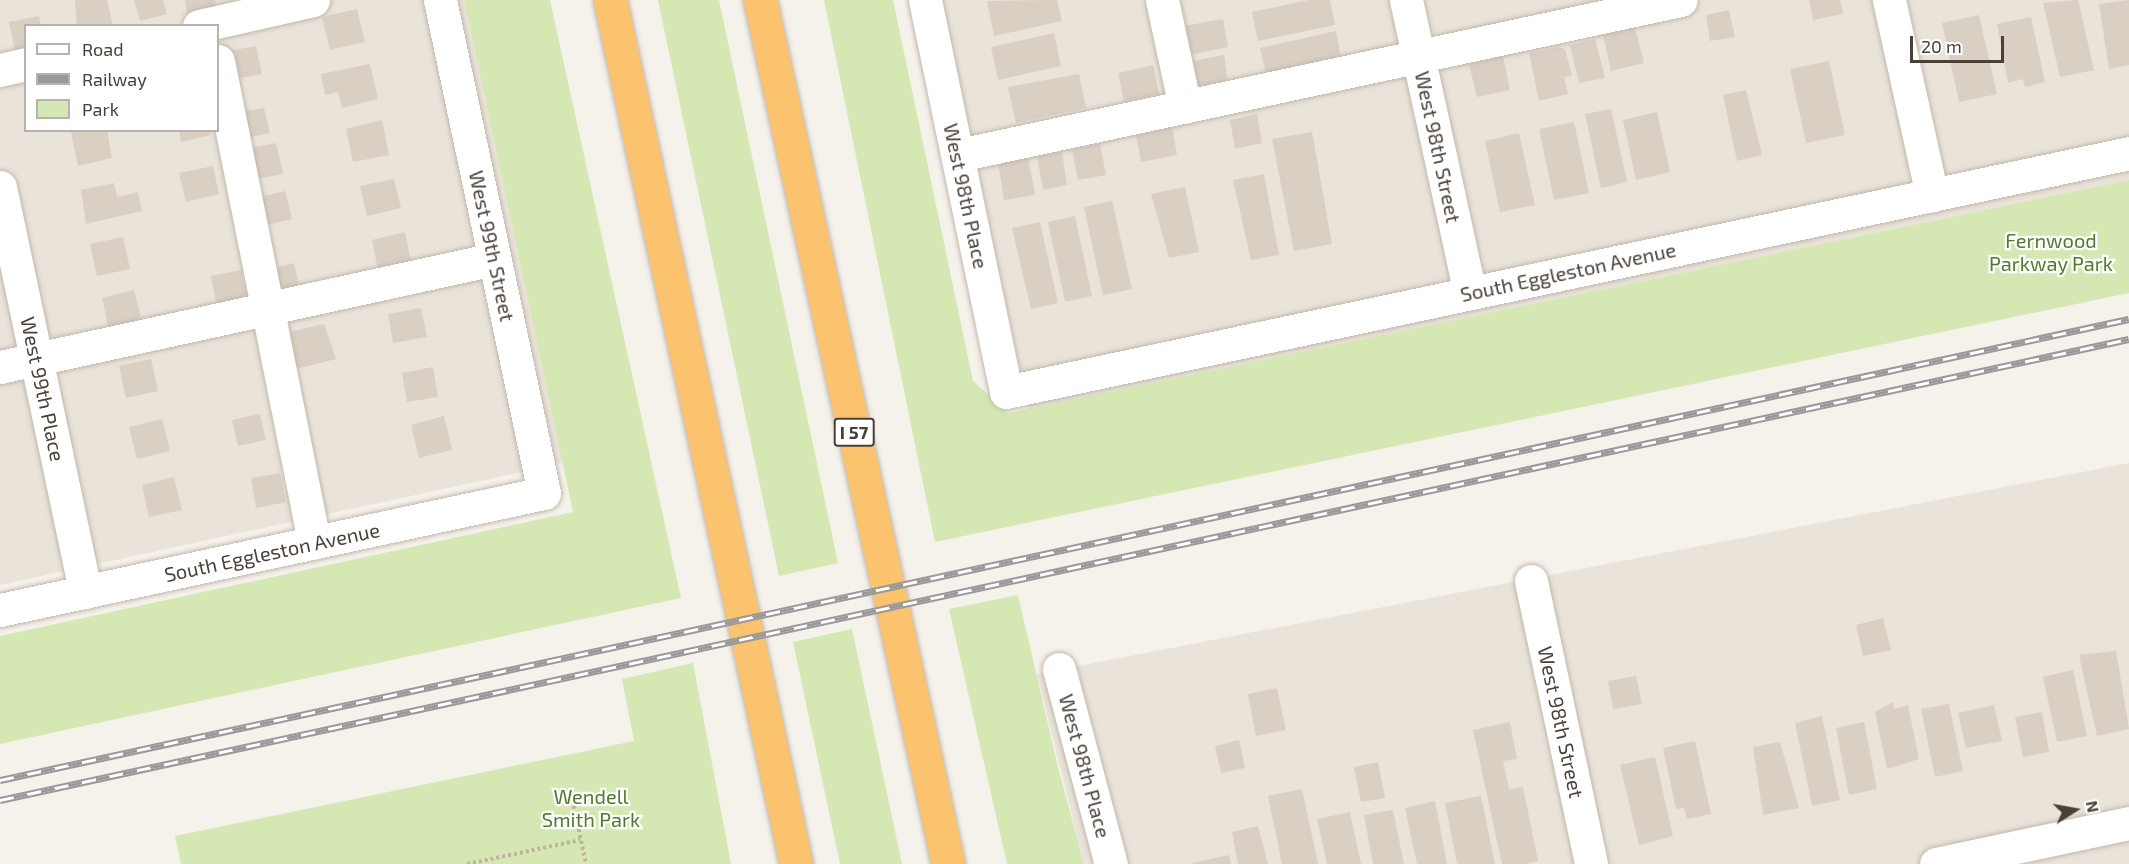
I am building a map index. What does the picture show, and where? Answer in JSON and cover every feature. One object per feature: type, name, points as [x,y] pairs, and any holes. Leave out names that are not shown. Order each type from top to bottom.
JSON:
[{"type":"highway","points":[[610,0],[796,864]]},
{"type":"highway","name":"I 57","points":[[760,0],[948,864]]},
{"type":"street","points":[[210,24],[313,0]]},
{"type":"street","name":"West 99th Street","points":[[440,0],[544,493]]},
{"type":"street","name":"West 98th Place","points":[[925,0],[959,155],[1006,392]]},
{"type":"street","points":[[1162,0],[1185,107]]},
{"type":"street","name":"West 98th Street","points":[[1406,0],[1470,293]]},
{"type":"street","points":[[959,155],[1419,57],[1649,3],[1682,0]]},
{"type":"street","points":[[1889,0],[1932,195]]},
{"type":"street","points":[[0,70],[24,64]]},
{"type":"street","points":[[219,66],[315,543]]},
{"type":"street","name":"South Eggleston Avenue","points":[[1006,392],[2129,153]]},
{"type":"street","name":"West 99th Place","points":[[0,187],[85,592]]},
{"type":"street","points":[[0,366],[494,259]]},
{"type":"street","name":"South Eggleston Avenue","points":[[0,610],[544,493]]},
{"type":"street","name":"West 98th Street","points":[[1531,581],[1591,864]]},
{"type":"street","name":"West 98th Place","points":[[1059,669],[1111,864]]},
{"type":"street","points":[[1936,864],[2129,823]]},
{"type":"path","points":[[570,788],[586,864]]},
{"type":"path","points":[[467,864],[581,840]]},
{"type":"shaded area","points":[[0,0],[464,0],[563,463],[0,585]]},
{"type":"shaded area","points":[[942,0],[2129,0],[2129,180],[1028,409]]},
{"type":"shaded area","points":[[2129,463],[2129,864],[1084,864],[1037,674]]},
{"type":"green space","points":[[464,0],[550,0],[681,598],[0,744],[0,636],[573,512]]},
{"type":"green space","points":[[658,0],[719,0],[838,563],[779,576]]},
{"type":"green space","name":"Fernwood Parkway Park","points":[[824,0],[893,0],[973,381],[1008,413],[2129,180],[2129,293],[935,542]]},
{"type":"green space","points":[[1018,595],[1058,767],[1084,864],[1007,864],[949,609]]},
{"type":"green space","points":[[852,629],[902,864],[840,864],[793,642]]},
{"type":"green space","name":"Wendell Smith Park","points":[[693,663],[731,864],[181,864],[175,836],[634,741],[622,679]]},
{"type":"building","points":[[75,0],[107,0],[113,24],[77,24]]},
{"type":"building","points":[[134,0],[163,0],[167,14],[140,21]]},
{"type":"building","points":[[185,0],[215,0],[217,9],[187,15]]},
{"type":"building","points":[[1057,0],[1062,21],[994,36],[987,1]]},
{"type":"building","points":[[1309,0],[1330,0],[1335,25],[1258,41],[1252,12]]},
{"type":"building","points":[[1809,0],[1840,0],[1843,14],[1813,20]]},
{"type":"building","points":[[2078,0],[2094,70],[2060,77],[2043,3]]},
{"type":"building","points":[[2129,0],[2129,65],[2109,69],[2099,4]]},
{"type":"building","points":[[357,9],[365,42],[330,50],[322,17]]},
{"type":"building","points":[[1729,10],[1735,37],[1710,41],[1706,15]]},
{"type":"building","points":[[1979,15],[1997,94],[1959,102],[1942,23]]},
{"type":"building","points":[[39,16],[41,24],[24,24],[24,48],[15,50],[9,22]]},
{"type":"building","points":[[2031,17],[2045,82],[2025,87],[2023,79],[2008,83],[1997,24]]},
{"type":"building","points":[[1223,19],[1228,47],[1189,55],[1184,26]]},
{"type":"building","points":[[1635,27],[1644,63],[1611,71],[1603,35]]},
{"type":"building","points":[[1336,31],[1341,58],[1266,75],[1260,48]]},
{"type":"building","points":[[1054,33],[1061,66],[998,80],[991,47]]},
{"type":"building","points":[[1595,39],[1605,78],[1579,83],[1570,45]]},
{"type":"building","points":[[256,46],[262,74],[228,80],[223,52]]},
{"type":"building","points":[[1558,47],[1565,49],[1572,76],[1564,77],[1568,94],[1539,101],[1529,53]]},
{"type":"building","points":[[1224,55],[1228,83],[1198,88],[1193,61]]},
{"type":"building","points":[[1503,56],[1510,90],[1477,97],[1469,64]]},
{"type":"building","points":[[1829,61],[1845,135],[1806,143],[1790,69]]},
{"type":"building","points":[[370,64],[378,99],[342,108],[338,92],[325,95],[321,74]]},
{"type":"building","points":[[1153,65],[1159,94],[1124,102],[1118,73]]},
{"type":"building","points":[[1079,74],[1086,108],[1016,123],[1008,87]]},
{"type":"building","points":[[1746,90],[1762,155],[1737,161],[1723,95]]},
{"type":"building","points":[[264,108],[270,133],[241,139],[236,113]]},
{"type":"building","points":[[1611,109],[1627,182],[1601,188],[1585,114]]},
{"type":"building","points":[[1657,112],[1670,172],[1636,180],[1623,120]]},
{"type":"building","points":[[1257,114],[1262,143],[1235,149],[1230,120]]},
{"type":"building","points":[[382,120],[389,155],[353,162],[346,129]]},
{"type":"building","points":[[1574,122],[1589,193],[1554,200],[1539,129]]},
{"type":"building","points":[[1172,127],[1177,155],[1141,162],[1136,135]]},
{"type":"building","points":[[71,132],[107,132],[112,158],[78,166]]},
{"type":"building","points":[[179,132],[210,132],[211,135],[181,142]]},
{"type":"building","points":[[1312,132],[1332,244],[1294,251],[1272,139]]},
{"type":"building","points":[[1519,133],[1535,205],[1500,212],[1485,141]]},
{"type":"building","points":[[276,143],[283,174],[252,180],[245,149]]},
{"type":"building","points":[[1100,144],[1106,175],[1078,180],[1072,149]]},
{"type":"building","points":[[1062,152],[1067,185],[1043,190],[1037,156]]},
{"type":"building","points":[[1028,157],[1035,195],[1004,200],[998,162]]},
{"type":"building","points":[[213,166],[219,194],[186,202],[179,173]]},
{"type":"building","points":[[1264,174],[1279,255],[1251,260],[1233,180]]},
{"type":"building","points":[[394,179],[401,208],[367,216],[360,186]]},
{"type":"building","points":[[114,183],[117,197],[138,192],[142,211],[86,224],[81,190]]},
{"type":"building","points":[[1185,187],[1199,252],[1169,258],[1151,194]]},
{"type":"building","points":[[285,191],[292,219],[262,226],[255,198]]},
{"type":"building","points":[[1112,201],[1132,289],[1103,295],[1084,207]]},
{"type":"building","points":[[1075,216],[1092,296],[1065,302],[1048,222]]},
{"type":"building","points":[[1040,222],[1058,303],[1031,309],[1012,228]]},
{"type":"building","points":[[405,232],[411,263],[378,270],[372,240]]},
{"type":"building","points":[[123,237],[130,269],[97,276],[90,244]]},
{"type":"building","points":[[294,263],[300,291],[282,295],[275,268]]},
{"type":"building","points":[[241,270],[247,302],[217,308],[211,276]]},
{"type":"building","points":[[134,290],[142,322],[109,330],[102,298]]},
{"type":"building","points":[[421,308],[427,337],[393,343],[388,314]]},
{"type":"building","points":[[324,324],[336,359],[292,370],[284,333]]},
{"type":"building","points":[[151,359],[158,391],[126,398],[119,366]]},
{"type":"building","points":[[433,367],[438,397],[407,402],[402,373]]},
{"type":"building","points":[[260,414],[266,440],[238,446],[232,420]]},
{"type":"building","points":[[444,416],[452,450],[419,458],[411,425]]},
{"type":"building","points":[[162,419],[170,451],[137,459],[129,427]]},
{"type":"building","points":[[280,473],[286,502],[256,508],[251,478]]},
{"type":"building","points":[[174,477],[182,510],[149,517],[142,485]]},
{"type":"building","points":[[1883,618],[1891,650],[1863,656],[1856,625]]},
{"type":"building","points":[[2116,651],[2129,729],[2097,736],[2079,655]]},
{"type":"building","points":[[2073,670],[2087,736],[2057,742],[2043,677]]},
{"type":"building","points":[[1636,676],[1642,704],[1613,709],[1608,681]]},
{"type":"building","points":[[1277,688],[1286,730],[1256,736],[1248,694]]},
{"type":"building","points":[[1893,702],[1894,709],[1908,705],[1919,759],[1887,769],[1875,712]]},
{"type":"building","points":[[1949,704],[1963,771],[1935,777],[1921,709]]},
{"type":"building","points":[[1994,705],[2002,741],[1966,748],[1958,713]]},
{"type":"building","points":[[2042,712],[2049,752],[2023,757],[2015,717]]},
{"type":"building","points":[[1822,716],[1840,800],[1812,806],[1795,723]]},
{"type":"building","points":[[1510,722],[1517,759],[1503,761],[1509,789],[1523,787],[1538,861],[1526,864],[1502,864],[1473,730]]},
{"type":"building","points":[[1864,722],[1877,789],[1849,795],[1836,728]]},
{"type":"building","points":[[1239,740],[1245,768],[1221,773],[1215,746]]},
{"type":"building","points":[[1695,741],[1711,814],[1687,819],[1684,808],[1676,809],[1663,748]]},
{"type":"building","points":[[1780,742],[1799,808],[1763,815],[1753,747]]},
{"type":"building","points":[[1655,757],[1673,836],[1639,845],[1620,765]]},
{"type":"building","points":[[1378,762],[1385,798],[1361,802],[1354,767]]},
{"type":"building","points":[[1302,789],[1318,864],[1282,864],[1268,796]]},
{"type":"building","points":[[1481,796],[1495,864],[1457,864],[1445,803]]},
{"type":"building","points":[[1435,801],[1447,864],[1417,864],[1405,808]]},
{"type":"building","points":[[1393,810],[1404,864],[1373,864],[1364,815]]},
{"type":"building","points":[[1350,812],[1361,864],[1327,864],[1317,819]]},
{"type":"building","points":[[1258,826],[1268,864],[1238,864],[1232,832]]},
{"type":"building","points":[[1229,855],[1231,864],[1192,864],[1192,863]]},
{"type":"railway","points":[[0,780],[2129,319]]},
{"type":"railway","points":[[0,800],[2129,339]]}]
